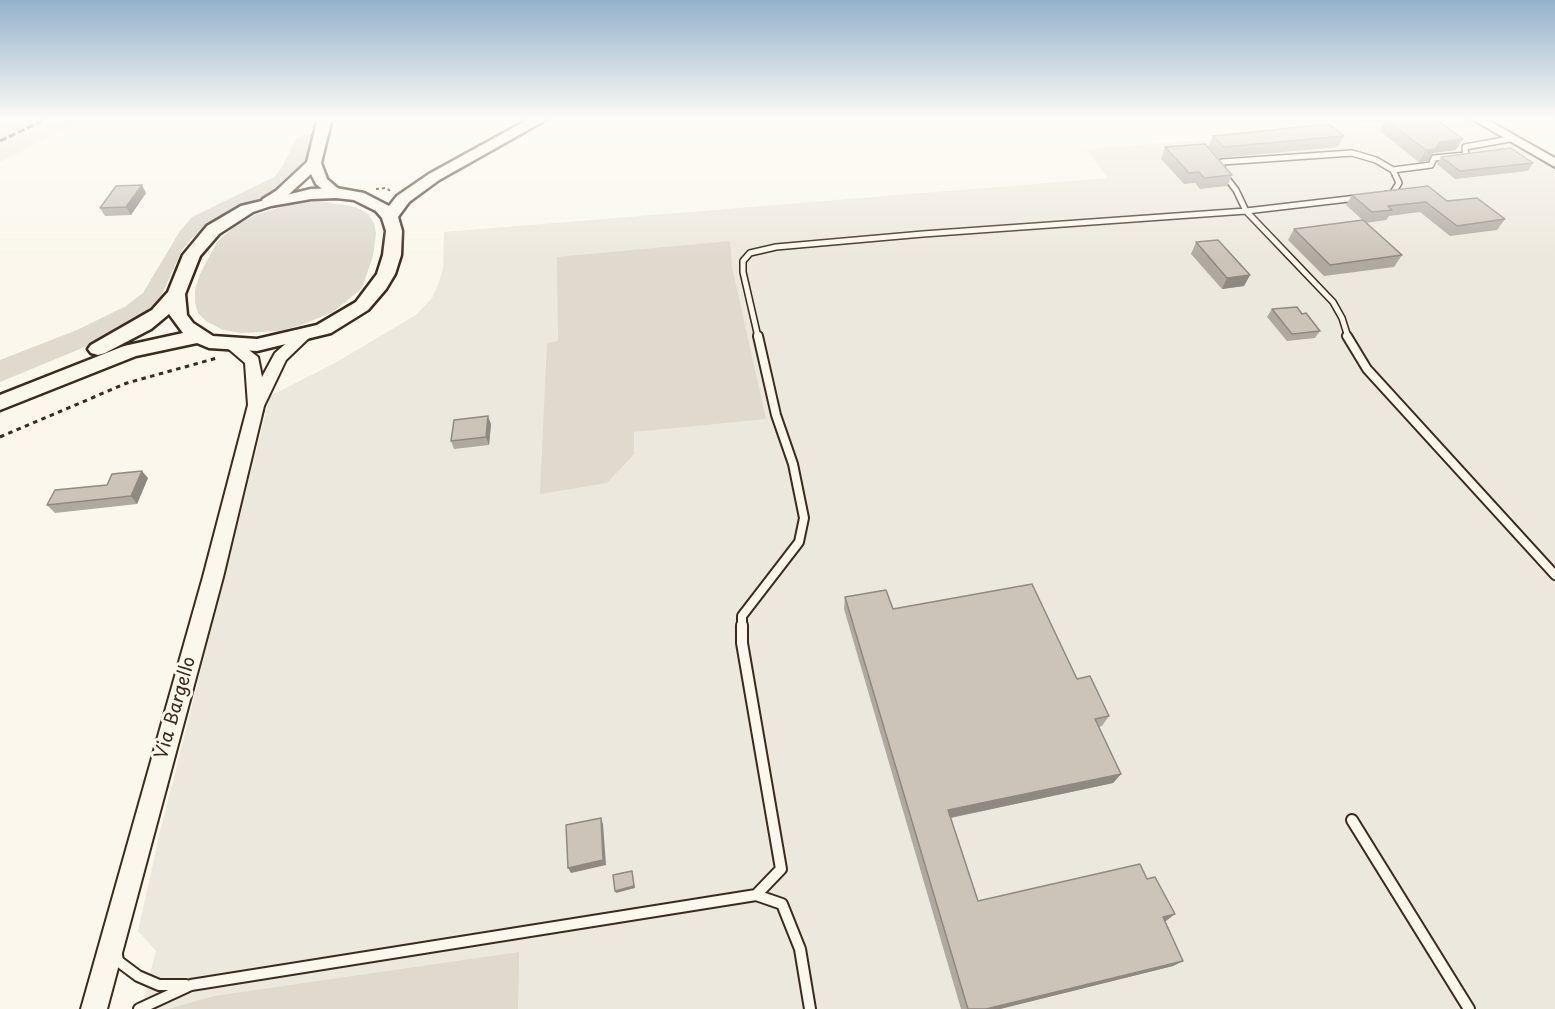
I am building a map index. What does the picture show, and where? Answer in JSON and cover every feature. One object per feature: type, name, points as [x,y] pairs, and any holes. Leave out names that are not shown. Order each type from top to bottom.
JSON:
[{"type":"main road","points":[[0,389],[125,336],[159,314],[176,294],[182,276],[201,241],[224,222],[281,194],[313,165]]},
{"type":"main road","points":[[314,165],[321,181],[336,193]]},
{"type":"main road","points":[[390,217],[404,199],[434,177],[456,165]]},
{"type":"main road","points":[[268,202],[301,195],[377,191],[434,177]]},
{"type":"main road","points":[[176,294],[178,315],[186,327],[209,342],[229,351],[303,336],[344,320],[377,290],[392,255],[394,231],[390,217],[382,208],[377,191]]},
{"type":"main road","points":[[0,404],[131,351],[199,336]]},
{"type":"street","name":"Via Bargello","points":[[94,1009],[213,577],[256,406],[280,357],[303,336]]},
{"type":"street","name":"Via Bargello","points":[[229,351],[253,361],[256,406]]},
{"type":"lane","points":[[1222,165],[1222,171],[1236,190],[1246,211],[1333,302],[1342,318],[1348,338],[1367,369],[1555,575]]},
{"type":"lane","points":[[1381,195],[1392,194],[1400,183],[1393,170],[1385,165]]},
{"type":"lane","points":[[1393,170],[1430,165]]},
{"type":"lane","points":[[756,895],[781,869],[742,643],[742,615],[799,542],[804,518],[793,464],[774,404],[742,272],[743,261],[750,253],[776,247],[1246,211],[1370,196]]},
{"type":"lane","points":[[1352,820],[1469,1009]]},
{"type":"lane","points":[[113,934],[118,962],[138,976],[159,985],[190,985],[756,895],[782,904],[800,949],[810,1009]]},
{"type":"lane","points":[[139,1009],[190,985]]},
{"type":"path","points":[[0,437],[127,383],[229,351]]},
{"type":"shaded area","points":[[283,165],[300,165],[291,179],[272,193],[225,213],[191,239],[182,250],[159,301],[150,311],[92,344],[0,382],[0,360],[77,330],[126,306],[143,293],[180,231],[192,217],[274,177]]},
{"type":"shaded area","points":[[1098,165],[1550,165],[1555,168],[1555,1009],[141,1009],[156,951],[138,931],[160,832],[270,396],[335,363],[416,315],[432,298],[439,282],[443,269],[444,232],[1108,178]]},
{"type":"shaded area","points":[[319,201],[356,207],[368,214],[374,223],[376,233],[373,256],[362,288],[333,312],[280,331],[241,333],[223,330],[206,321],[198,313],[195,290],[200,274],[217,242],[235,226],[255,215],[291,204]]},
{"type":"shaded area","points":[[730,241],[732,267],[766,419],[634,432],[634,454],[607,483],[540,494],[547,343],[558,341],[557,257]]},
{"type":"shaded area","points":[[519,952],[518,1009],[168,1009],[214,996]]},
{"type":"building","points":[[1182,165],[1223,165],[1232,175],[1204,178],[1199,172],[1189,173]]},
{"type":"building","points":[[1452,165],[1514,165],[1460,171]]},
{"type":"building","points":[[142,185],[126,207],[100,208],[116,186]]},
{"type":"building","points":[[1428,186],[1447,201],[1477,198],[1505,219],[1457,226],[1426,202],[1388,206],[1392,210],[1372,212],[1352,195]]},
{"type":"building","points":[[1363,220],[1402,255],[1330,265],[1294,229]]},
{"type":"building","points":[[1218,240],[1250,275],[1227,278],[1196,242]]},
{"type":"building","points":[[1297,307],[1302,314],[1306,313],[1320,331],[1292,334],[1272,309]]},
{"type":"building","points":[[488,416],[486,437],[451,441],[454,420]]},
{"type":"building","points":[[142,471],[131,496],[47,505],[55,490],[107,485],[112,474]]},
{"type":"building","points":[[1032,584],[1077,679],[1090,676],[1109,716],[1095,719],[1121,774],[948,810],[978,901],[1140,864],[1147,879],[1155,877],[1175,914],[1163,917],[1183,961],[986,1009],[968,1009],[845,597],[886,590],[893,609]]},
{"type":"building","points":[[601,818],[603,860],[568,868],[566,825]]},
{"type":"building","points":[[632,871],[634,886],[615,891],[613,875]]}]
